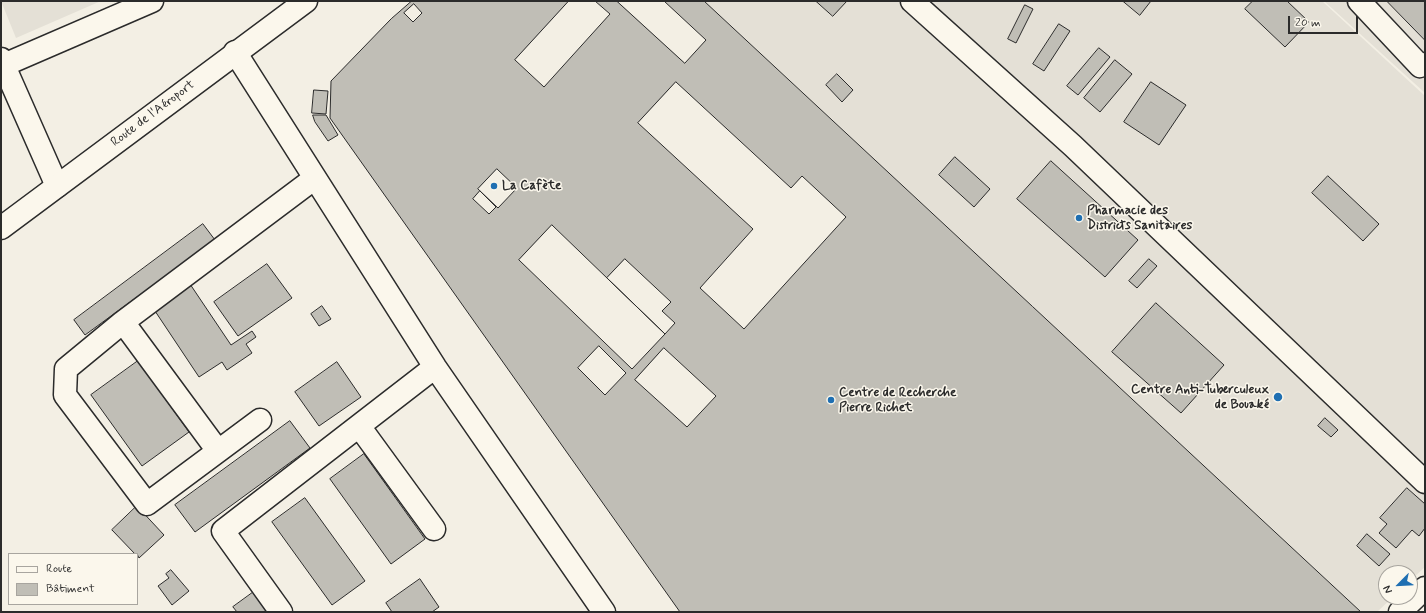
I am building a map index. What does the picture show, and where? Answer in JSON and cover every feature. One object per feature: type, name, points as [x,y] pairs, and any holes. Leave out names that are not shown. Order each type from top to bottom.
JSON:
[{"type":"street","points":[[57,186],[2,62],[152,1]]},
{"type":"street","name":"Route de l'Aéroport","points":[[1,228],[235,52],[306,1]]},
{"type":"street","points":[[912,1],[1073,146],[1425,482]]},
{"type":"street","points":[[1359,1],[1420,66],[1425,64]]},
{"type":"street","points":[[235,52],[436,367],[604,612]]},
{"type":"street","points":[[260,420],[147,504],[65,395],[66,369],[123,322],[315,178]]},
{"type":"street","points":[[123,322],[218,451]]},
{"type":"street","points":[[281,612],[223,531],[436,367]]},
{"type":"street","points":[[359,426],[434,529]]},
{"type":"street","points":[[1400,612],[1425,588]]},
{"type":"shaded area","points":[[1,1],[101,1],[16,38]]},
{"type":"shaded area","name":"Centre Anti-Tuberculeux de Bouaké","points":[[704,1],[1322,1],[1425,96],[1425,567],[1418,574],[1418,565],[1378,565],[1378,605],[1384,605],[1377,612],[1361,612]]},
{"type":"shaded area","points":[[1324,1],[1425,1],[1425,93]]},
{"type":"building","name":"Centre de Recherche Pierre Richet","points":[[412,1],[704,1],[1361,612],[680,612],[330,118],[331,81],[391,19]]},
{"type":"building","points":[[569,1],[595,1],[610,14],[544,87],[515,60]]},
{"type":"building","points":[[617,1],[664,1],[706,40],[685,63]]},
{"type":"building","points":[[816,1],[847,1],[833,16]]},
{"type":"building","points":[[1123,1],[1151,1],[1140,15]]},
{"type":"building","points":[[1253,1],[1287,1],[1309,22],[1285,47],[1245,9]]},
{"type":"building","points":[[1387,1],[1425,1],[1425,40]]},
{"type":"building","points":[[414,4],[422,13],[413,22],[404,13]]},
{"type":"building","points":[[1025,5],[1033,9],[1016,43],[1008,39]]},
{"type":"building","points":[[1059,24],[1070,31],[1044,71],[1033,64]]},
{"type":"building","points":[[1099,48],[1110,57],[1078,95],[1067,86]]},
{"type":"building","points":[[1115,60],[1132,74],[1100,112],[1084,98]]},
{"type":"building","points":[[837,74],[853,90],[842,102],[826,85]]},
{"type":"building","points":[[676,82],[791,188],[802,176],[846,217],[744,329],[700,288],[753,229],[638,123]]},
{"type":"building","points":[[1151,82],[1186,105],[1159,145],[1124,122]]},
{"type":"building","points":[[314,90],[328,91],[326,114],[312,113]]},
{"type":"building","points":[[313,115],[326,115],[338,135],[328,141],[315,122]]},
{"type":"building","points":[[955,157],[990,189],[974,207],[939,175]]},
{"type":"building","points":[[1051,161],[1138,240],[1105,277],[1017,199]]},
{"type":"building","points":[[497,169],[517,188],[498,208],[478,189]]},
{"type":"building","points":[[1328,176],[1379,224],[1363,241],[1312,193]]},
{"type":"building","points":[[480,191],[496,207],[489,214],[473,199]]},
{"type":"building","points":[[203,224],[215,240],[85,335],[74,320]]},
{"type":"building","points":[[552,225],[665,334],[632,369],[519,260]]},
{"type":"building","points":[[625,259],[671,302],[662,311],[675,323],[665,334],[607,278]]},
{"type":"building","points":[[1149,259],[1157,266],[1137,288],[1129,281]]},
{"type":"building","points":[[267,264],[292,298],[238,336],[214,302]]},
{"type":"building","points":[[190,284],[231,345],[252,331],[256,337],[246,344],[252,353],[227,370],[222,362],[199,377],[153,308]]},
{"type":"building","points":[[1156,303],[1224,365],[1181,413],[1112,352]]},
{"type":"building","points":[[322,306],[331,319],[319,326],[311,314]]},
{"type":"building","points":[[599,346],[626,373],[605,395],[578,368]]},
{"type":"building","points":[[664,348],[716,396],[687,427],[635,380]]},
{"type":"building","points":[[138,361],[189,432],[142,466],[91,395]]},
{"type":"building","points":[[337,362],[361,397],[319,426],[295,392]]},
{"type":"building","points":[[1325,418],[1338,430],[1331,437],[1318,426]]},
{"type":"building","points":[[290,421],[310,448],[195,532],[175,505]]},
{"type":"building","points":[[364,454],[425,539],[391,564],[330,479]]},
{"type":"building","points":[[1407,488],[1425,504],[1425,528],[1419,536],[1412,530],[1396,548],[1379,533],[1387,524],[1380,518]]},
{"type":"building","points":[[305,498],[365,581],[332,605],[272,522]]},
{"type":"building","points":[[137,506],[164,535],[139,558],[138,553],[134,553],[112,530]]},
{"type":"building","points":[[1367,534],[1390,554],[1380,565],[1378,565],[1357,546]]},
{"type":"building","points":[[171,570],[189,591],[172,605],[158,586],[169,578],[166,574]]},
{"type":"building","points":[[420,579],[439,607],[432,612],[392,612],[386,603]]},
{"type":"building","points":[[255,591],[270,612],[237,612],[233,607]]},
{"type":"place","name":"La Cafète","points":[[494,186]]},
{"type":"place","name":"Pharmacie des Districts Sanitaires","points":[[1079,218]]},
{"type":"place","name":"Centre Anti-Tuberculeux de Bouaké","points":[[1278,397]]},
{"type":"place","name":"Centre de Recherche Pierre Richet","points":[[831,400]]}]
